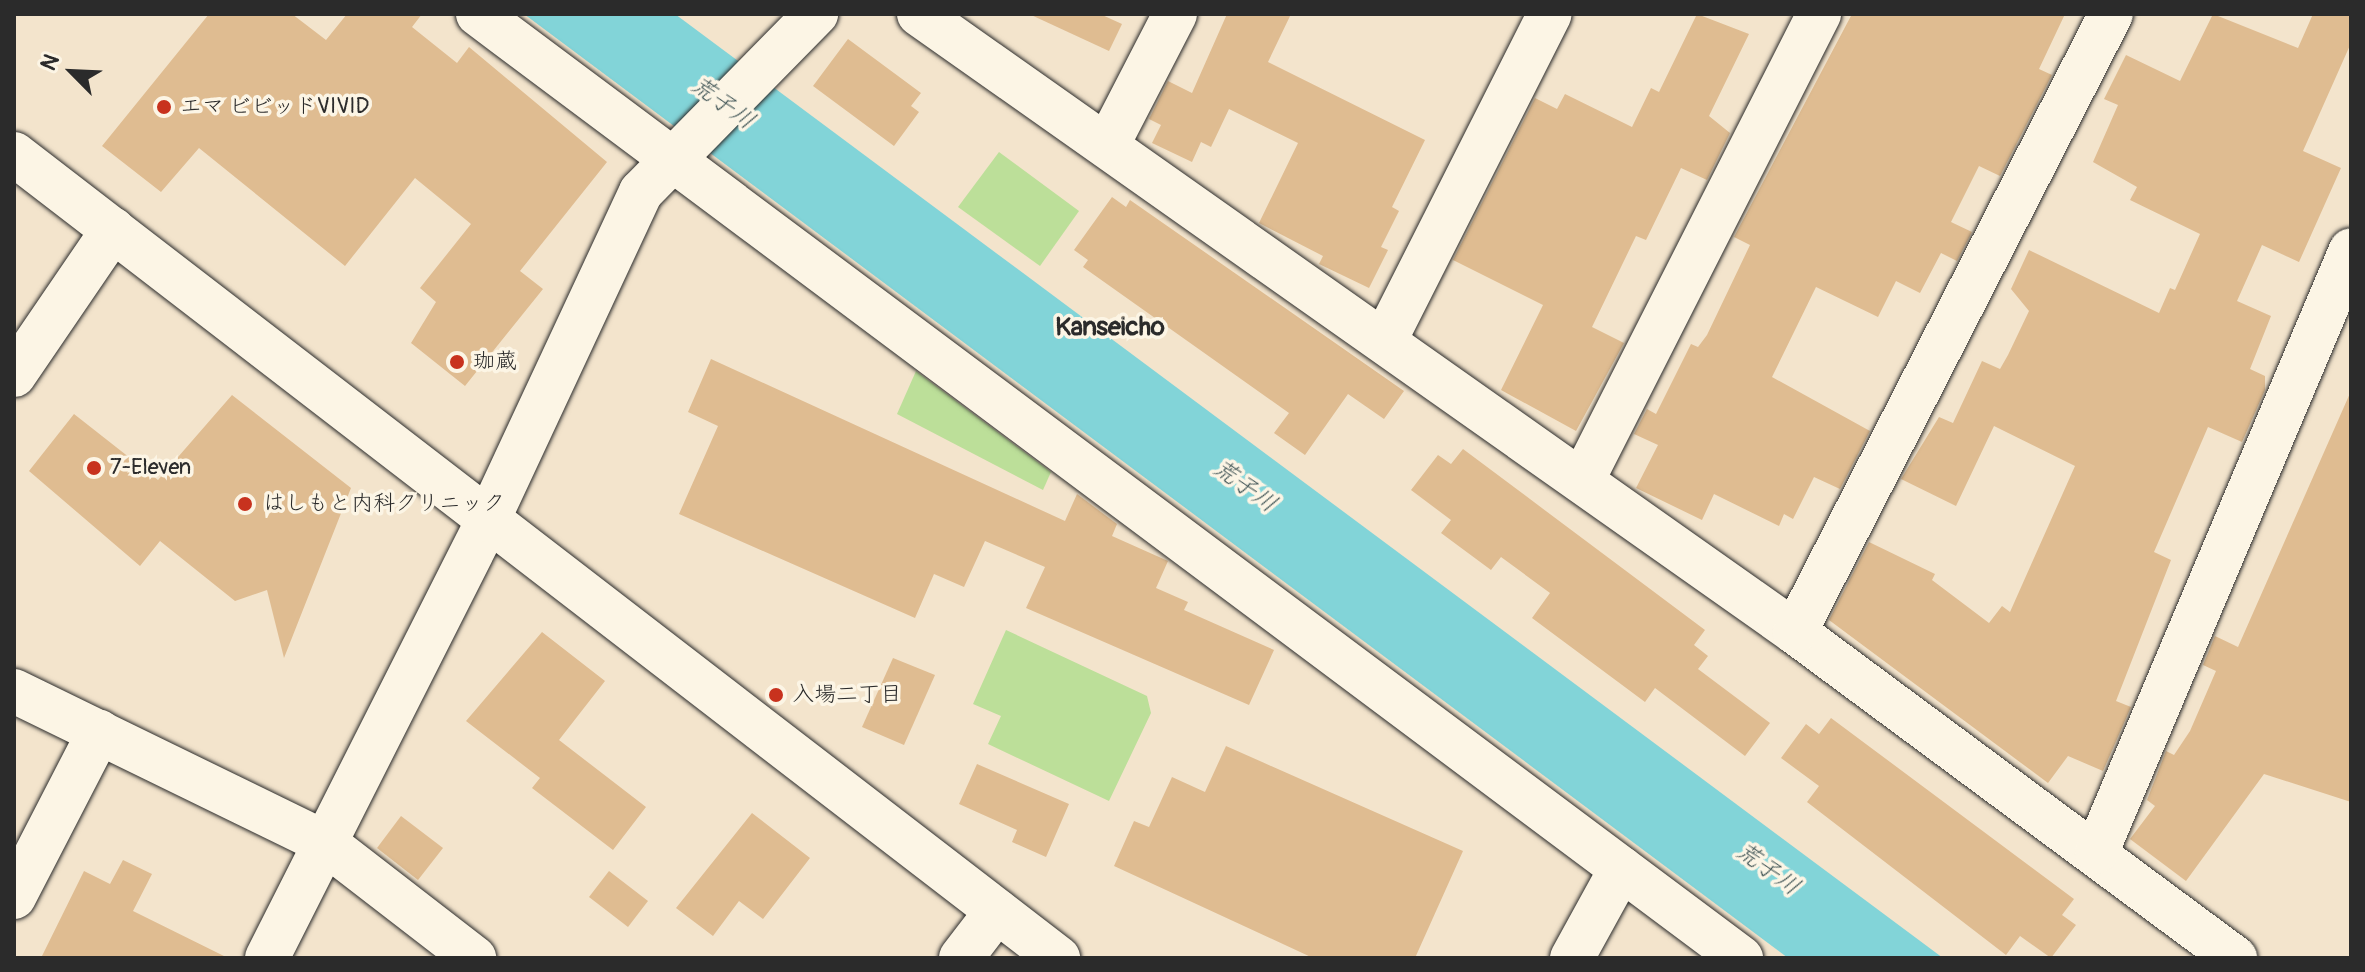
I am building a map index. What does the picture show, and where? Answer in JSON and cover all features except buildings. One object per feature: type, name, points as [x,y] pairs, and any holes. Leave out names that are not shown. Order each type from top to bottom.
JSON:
[{"type":"street","points":[[478,14],[677,156],[1741,958]]},
{"type":"street","points":[[267,958],[488,520],[641,192],[816,14]]},
{"type":"street","points":[[919,14],[1108,144],[1795,632],[2097,851],[2235,958]]},
{"type":"street","points":[[1108,144],[1175,14]]},
{"type":"street","points":[[1385,340],[1550,14]]},
{"type":"street","points":[[1582,481],[1819,14]]},
{"type":"street","points":[[1795,632],[2111,14]]},
{"type":"street","points":[[14,154],[1058,958]]},
{"type":"street","points":[[14,375],[113,230]]},
{"type":"street","points":[[2097,851],[2351,250]]},
{"type":"street","points":[[14,691],[324,842],[474,958]]},
{"type":"street","points":[[14,897],[99,732]]},
{"type":"street","points":[[1572,958],[1621,869]]},
{"type":"street","points":[[961,958],[997,911]]},
{"type":"green space","points":[[999,152],[1079,211],[1040,266],[958,207]]},
{"type":"green space","points":[[916,371],[1051,472],[1043,490],[897,414]]},
{"type":"green space","points":[[1006,630],[1147,696],[1151,713],[1109,801],[988,744],[1001,716],[973,704]]},
{"type":"water","name":"荒子川","points":[[524,14],[675,14],[1943,958],[1788,958]]},
{"type":"place","name":"エマ ビビッドVIVID","points":[[164,107]]},
{"type":"place","name":"珈蔵","points":[[457,362]]},
{"type":"place","name":"7-Eleven","points":[[94,468]]},
{"type":"place","name":"はしもと内科クリニック","points":[[245,504]]},
{"type":"place","name":"入場二丁目","points":[[776,695]]},
{"type":"district","name":"Kanseicho","points":[[1110,328]]}]
